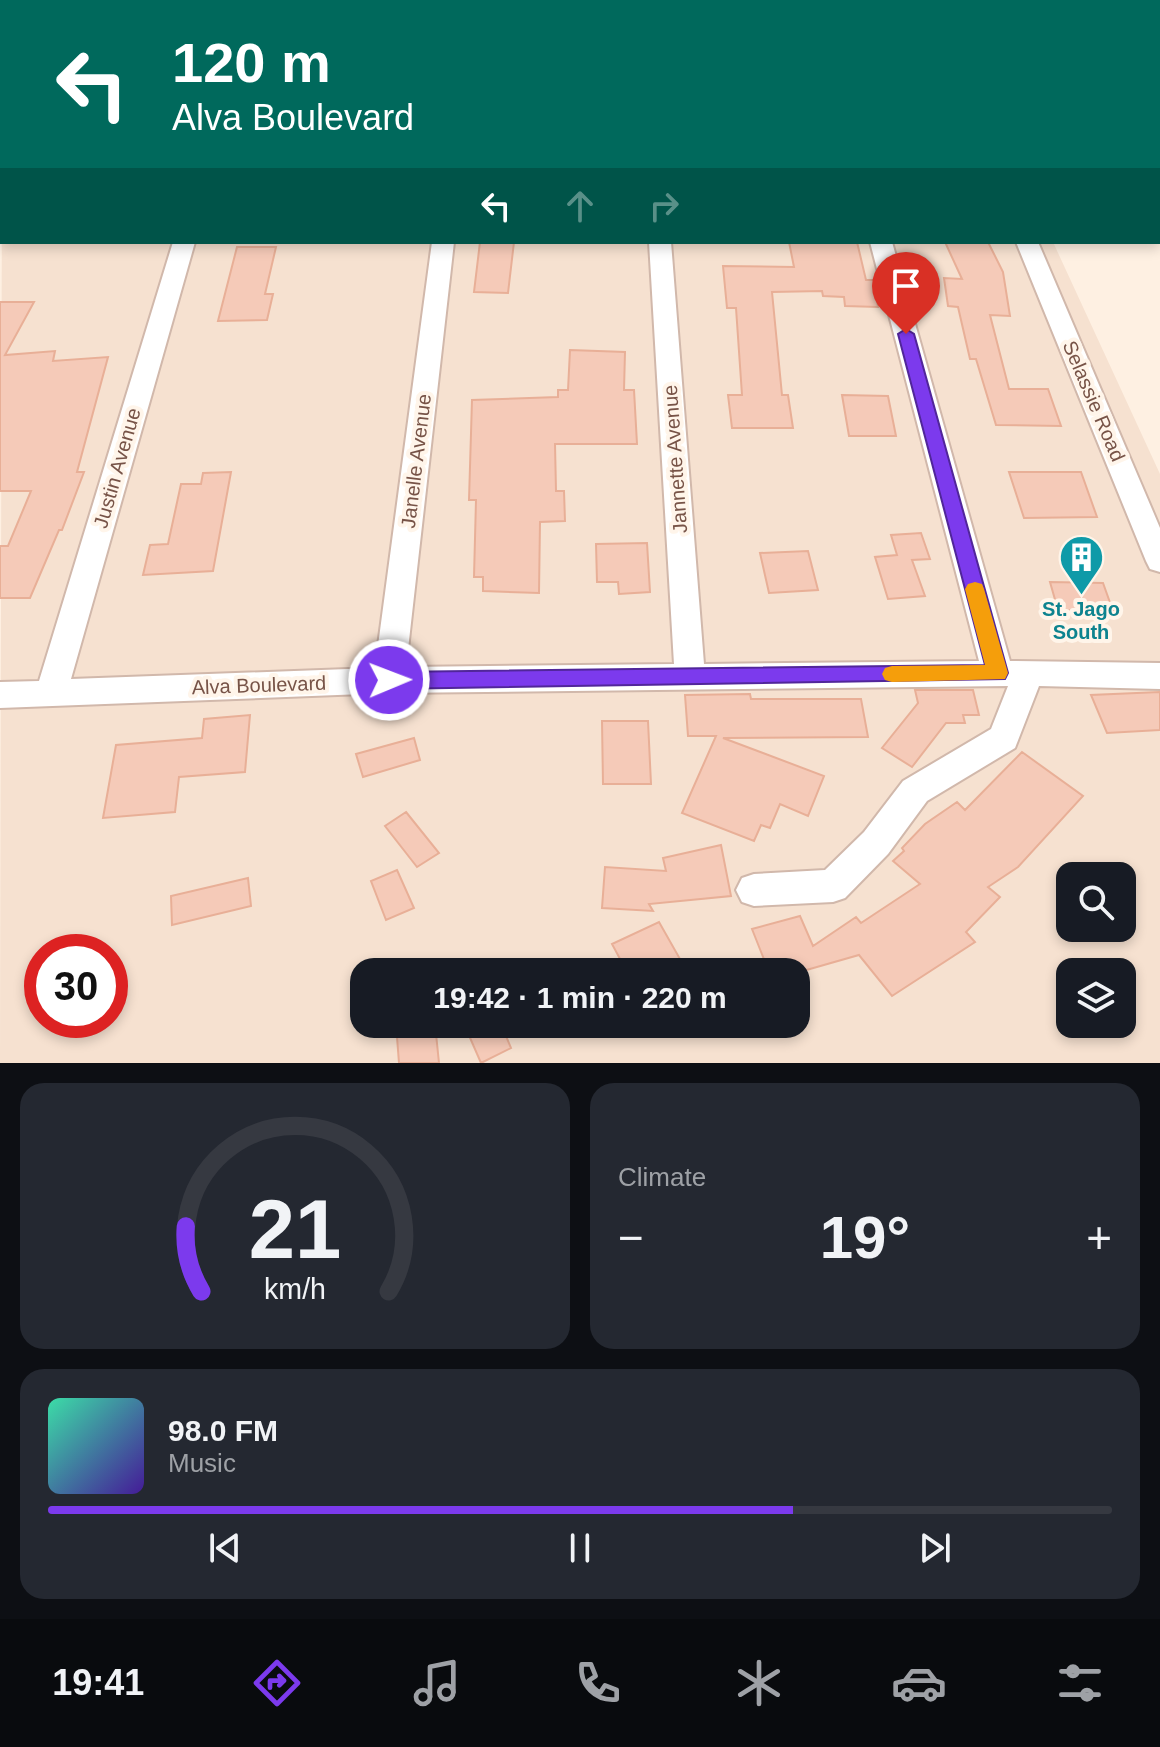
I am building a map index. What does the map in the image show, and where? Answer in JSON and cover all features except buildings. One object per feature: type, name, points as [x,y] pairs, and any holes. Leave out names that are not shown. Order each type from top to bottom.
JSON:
[{"type":"street","name":"Justin Avenue","points":[[51,694],[183,244]]},
{"type":"street","name":"Janelle Avenue","points":[[389,680],[443,244]]},
{"type":"street","name":"Jannette Avenue","points":[[660,244],[690,677]]},
{"type":"street","points":[[754,890],[833,886],[876,843],[915,791],[1004,738],[1013,673],[882,244]]},
{"type":"street","name":"Selassie Road","points":[[1028,244],[1160,561]]},
{"type":"street","name":"Alva Boulevard","points":[[0,695],[389,680],[1013,673],[1160,676]]},
{"type":"shaded area","points":[[2,244],[1054,244],[1160,474],[1160,1063],[0,1063]]},
{"type":"slow traffic","points":[[892,674],[998,673],[975,589]]},
{"type":"place","name":"St. Jago South","points":[[1081,596]]},
{"type":"route","points":[[389,680],[998,673],[906,334]]}]
